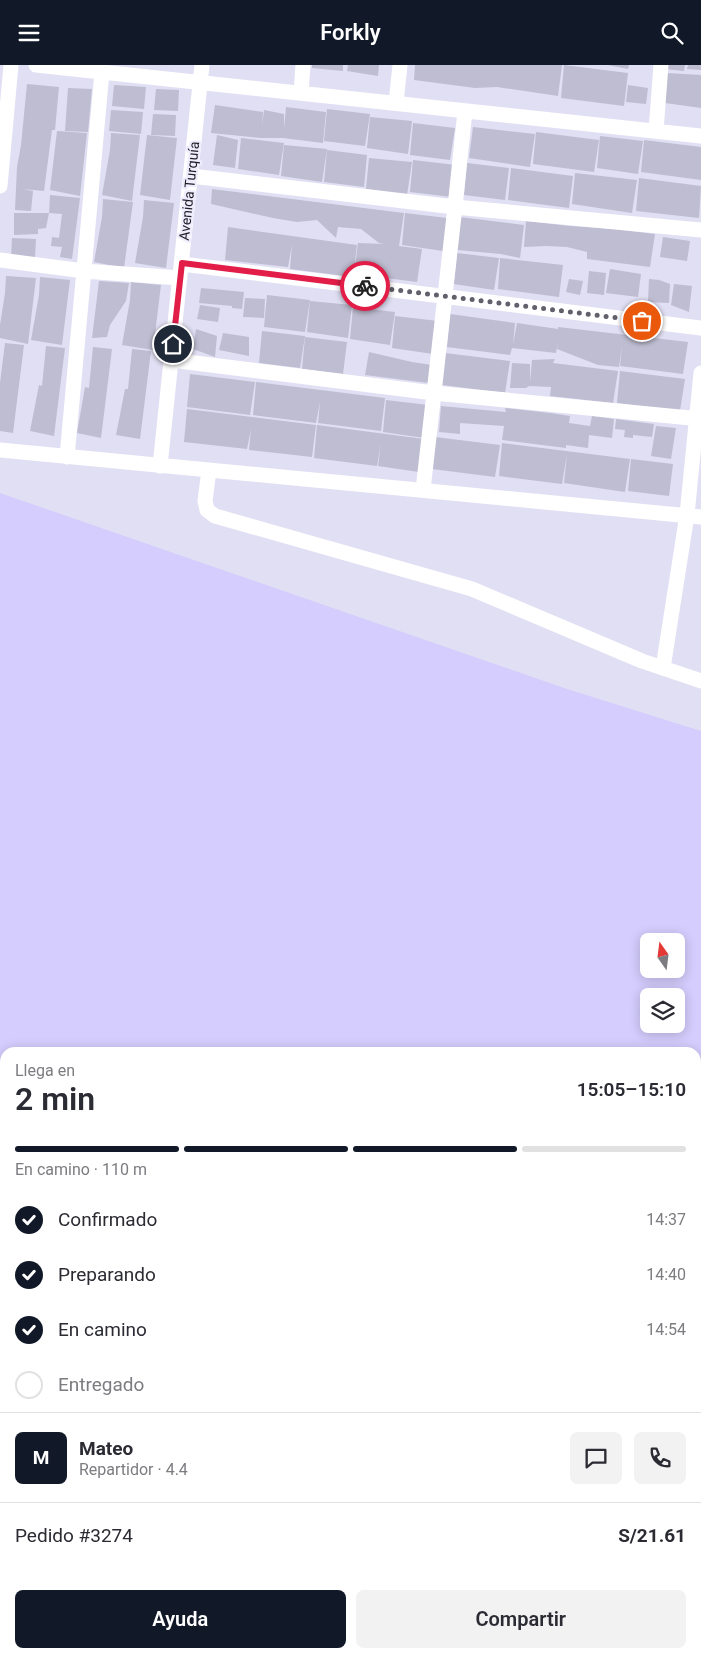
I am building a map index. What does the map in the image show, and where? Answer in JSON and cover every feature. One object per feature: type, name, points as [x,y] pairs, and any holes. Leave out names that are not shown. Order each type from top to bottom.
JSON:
[{"type":"street","points":[[0,187],[11,65]]},
{"type":"street","points":[[36,65],[701,135]]},
{"type":"street","name":"Avenida Turquía","points":[[160,466],[202,65]]},
{"type":"street","points":[[301,93],[303,65]]},
{"type":"street","points":[[396,103],[400,65]]},
{"type":"street","points":[[656,131],[661,65]]},
{"type":"street","points":[[66,457],[102,72]]},
{"type":"street","points":[[423,491],[465,111]]},
{"type":"street","points":[[191,176],[455,207],[701,230]]},
{"type":"street","points":[[0,260],[84,271],[181,271],[445,296],[701,328]]},
{"type":"street","points":[[172,360],[434,393],[699,419]]},
{"type":"street","points":[[663,668],[694,516],[701,373]]},
{"type":"street","points":[[0,450],[694,516]]},
{"type":"street","points":[[209,470],[205,501],[206,511],[215,515],[472,589],[642,661],[701,681]]},
{"type":"shaded area","points":[[0,493],[567,689],[701,731],[701,1047],[0,1047]]},
{"type":"building","points":[[312,65],[343,65],[343,71],[312,68]]},
{"type":"building","points":[[348,65],[379,65],[378,76],[347,71]]},
{"type":"building","points":[[415,65],[562,65],[558,96],[497,87],[475,88],[414,80]]},
{"type":"building","points":[[564,65],[628,73],[624,106],[561,98]]},
{"type":"building","points":[[608,65],[629,65],[628,69]]},
{"type":"building","points":[[665,65],[685,65],[684,71],[665,69]]},
{"type":"building","points":[[688,65],[701,65],[701,70],[687,69]]},
{"type":"building","points":[[667,73],[701,75],[701,108],[665,103]]},
{"type":"building","points":[[27,84],[59,87],[55,130],[52,130],[44,191],[23,189],[33,191],[31,211],[15,210],[17,167]]},
{"type":"building","points":[[114,85],[146,87],[144,109],[112,106]]},
{"type":"building","points":[[628,85],[648,88],[646,104],[626,102]]},
{"type":"building","points":[[68,88],[92,89],[88,132],[65,131]]},
{"type":"building","points":[[156,89],[179,90],[178,111],[154,110]]},
{"type":"building","points":[[215,105],[263,112],[262,126],[264,110],[284,114],[284,129],[286,107],[326,112],[323,143],[211,133]]},
{"type":"building","points":[[327,109],[370,114],[365,146],[324,141]]},
{"type":"building","points":[[111,110],[143,112],[141,134],[109,131]]},
{"type":"building","points":[[153,114],[176,115],[175,136],[151,135]]},
{"type":"building","points":[[370,117],[412,121],[408,154],[367,148]]},
{"type":"building","points":[[413,123],[455,128],[450,160],[410,155]]},
{"type":"building","points":[[473,127],[535,134],[530,167],[469,158]]},
{"type":"building","points":[[57,131],[87,133],[80,196],[50,190]]},
{"type":"building","points":[[536,132],[599,140],[594,172],[533,164]]},
{"type":"building","points":[[111,133],[140,135],[132,201],[102,195]]},
{"type":"building","points":[[147,135],[177,138],[170,200],[140,195]]},
{"type":"building","points":[[217,135],[238,140],[235,168],[213,165]]},
{"type":"building","points":[[600,136],[643,141],[638,174],[597,168]]},
{"type":"building","points":[[241,138],[284,143],[279,175],[238,169]]},
{"type":"building","points":[[644,140],[701,147],[701,180],[641,172]]},
{"type":"building","points":[[284,145],[327,149],[322,182],[281,176]]},
{"type":"building","points":[[327,150],[367,155],[364,187],[324,182]]},
{"type":"building","points":[[369,158],[412,162],[407,195],[366,189]]},
{"type":"building","points":[[413,160],[456,165],[451,197],[410,192]]},
{"type":"building","points":[[467,163],[509,168],[505,200],[464,195]]},
{"type":"building","points":[[511,168],[573,176],[569,208],[508,200]]},
{"type":"building","points":[[575,173],[637,180],[632,213],[572,204]]},
{"type":"building","points":[[639,178],[701,186],[699,218],[636,211]]},
{"type":"building","points":[[212,189],[404,213],[399,246],[422,249],[417,282],[354,274],[358,243],[384,244],[379,243],[361,229],[338,227],[336,238],[317,220],[297,222],[211,204]]},
{"type":"building","points":[[50,195],[80,198],[72,259],[60,257],[62,247],[51,246],[52,237],[59,238],[62,214],[49,213]]},
{"type":"building","points":[[103,199],[133,202],[124,268],[94,262],[102,217]]},
{"type":"building","points":[[144,200],[174,203],[166,268],[135,263]]},
{"type":"building","points":[[14,213],[49,213],[46,228],[38,229],[38,234],[14,235]]},
{"type":"building","points":[[405,213],[447,218],[443,251],[402,245]]},
{"type":"building","points":[[460,217],[524,225],[520,258],[501,254],[457,250]]},
{"type":"building","points":[[526,221],[655,234],[650,267],[587,259],[587,252],[567,247],[524,247]]},
{"type":"building","points":[[228,227],[357,245],[353,277],[290,269],[292,245],[288,267],[225,260]]},
{"type":"building","points":[[663,237],[690,241],[687,261],[660,257]]},
{"type":"building","points":[[12,238],[36,239],[35,258],[11,258]]},
{"type":"building","points":[[457,253],[499,258],[494,290],[454,284]]},
{"type":"building","points":[[500,258],[563,265],[559,297],[498,289]]},
{"type":"building","points":[[610,269],[641,274],[638,297],[606,293]]},
{"type":"building","points":[[589,271],[606,273],[604,295],[587,293]]},
{"type":"building","points":[[6,276],[36,278],[28,344],[0,338]]},
{"type":"building","points":[[40,277],[70,280],[62,345],[31,340],[39,295]]},
{"type":"building","points":[[569,279],[583,281],[580,295],[566,292]]},
{"type":"building","points":[[649,279],[670,284],[669,303],[648,302]]},
{"type":"building","points":[[99,281],[129,283],[126,301],[110,325],[107,337],[92,338]]},
{"type":"building","points":[[131,282],[161,285],[153,350],[122,345],[130,300]]},
{"type":"building","points":[[674,284],[692,286],[689,312],[671,305]]},
{"type":"building","points":[[201,288],[244,292],[242,309],[232,308],[232,306],[199,303]]},
{"type":"building","points":[[267,295],[310,300],[305,332],[264,327]]},
{"type":"building","points":[[245,298],[265,299],[264,318],[243,317]]},
{"type":"building","points":[[310,301],[352,305],[348,338],[307,332]]},
{"type":"building","points":[[200,305],[220,308],[218,322],[197,319]]},
{"type":"building","points":[[353,307],[395,312],[390,345],[350,339]]},
{"type":"building","points":[[450,314],[515,323],[513,345],[517,323],[688,342],[683,374],[620,366],[622,345],[619,367],[598,365],[557,349],[558,341],[556,353],[512,348],[510,355],[447,347]]},
{"type":"building","points":[[395,316],[438,321],[433,354],[392,348]]},
{"type":"building","points":[[196,329],[217,336],[215,357],[193,349]]},
{"type":"building","points":[[262,331],[305,336],[300,368],[259,363]]},
{"type":"building","points":[[223,333],[249,337],[249,356],[219,350]]},
{"type":"building","points":[[305,337],[347,342],[343,374],[302,369]]},
{"type":"building","points":[[5,343],[24,345],[13,433],[0,431],[0,383]]},
{"type":"building","points":[[46,346],[65,348],[54,436],[30,431],[39,385],[42,386]]},
{"type":"building","points":[[93,347],[112,349],[101,438],[77,433],[85,387],[89,388]]},
{"type":"building","points":[[132,349],[151,351],[140,439],[116,435],[125,389],[128,389]]},
{"type":"building","points":[[369,352],[432,365],[429,383],[365,375]]},
{"type":"building","points":[[445,353],[510,361],[505,393],[442,385]]},
{"type":"building","points":[[555,359],[553,363],[618,371],[613,403],[550,396],[551,387],[529,386],[526,388],[510,388],[512,363],[530,364],[530,382],[532,360]]},
{"type":"building","points":[[620,371],[685,379],[680,411],[617,403]]},
{"type":"building","points":[[190,374],[255,382],[250,415],[187,407]]},
{"type":"building","points":[[256,382],[385,398],[381,431],[318,423],[320,402],[316,423],[253,415]]},
{"type":"building","points":[[386,400],[428,405],[424,438],[383,432]]},
{"type":"building","points":[[441,406],[506,412],[505,408],[550,413],[570,416],[569,423],[590,426],[592,416],[614,419],[612,438],[589,435],[588,448],[566,445],[566,448],[502,440],[504,426],[460,423],[460,434],[439,432]]},
{"type":"building","points":[[187,409],[316,425],[312,457],[249,450],[251,429],[247,449],[184,442]]},
{"type":"building","points":[[616,419],[654,424],[652,437],[633,435],[633,438],[624,437],[625,430],[615,429]]},
{"type":"building","points":[[317,425],[424,439],[419,472],[378,466],[381,443],[377,466],[314,458]]},
{"type":"building","points":[[656,426],[676,428],[671,459],[651,456]]},
{"type":"building","points":[[435,437],[500,445],[495,477],[432,469]]},
{"type":"building","points":[[502,443],[630,459],[625,492],[564,483],[567,454],[562,484],[499,476]]},
{"type":"building","points":[[631,459],[673,464],[669,496],[628,491]]},
{"type":"way so far","points":[[365,286],[642,321]]},
{"type":"route","points":[[173,344],[182,263],[365,286]]}]
